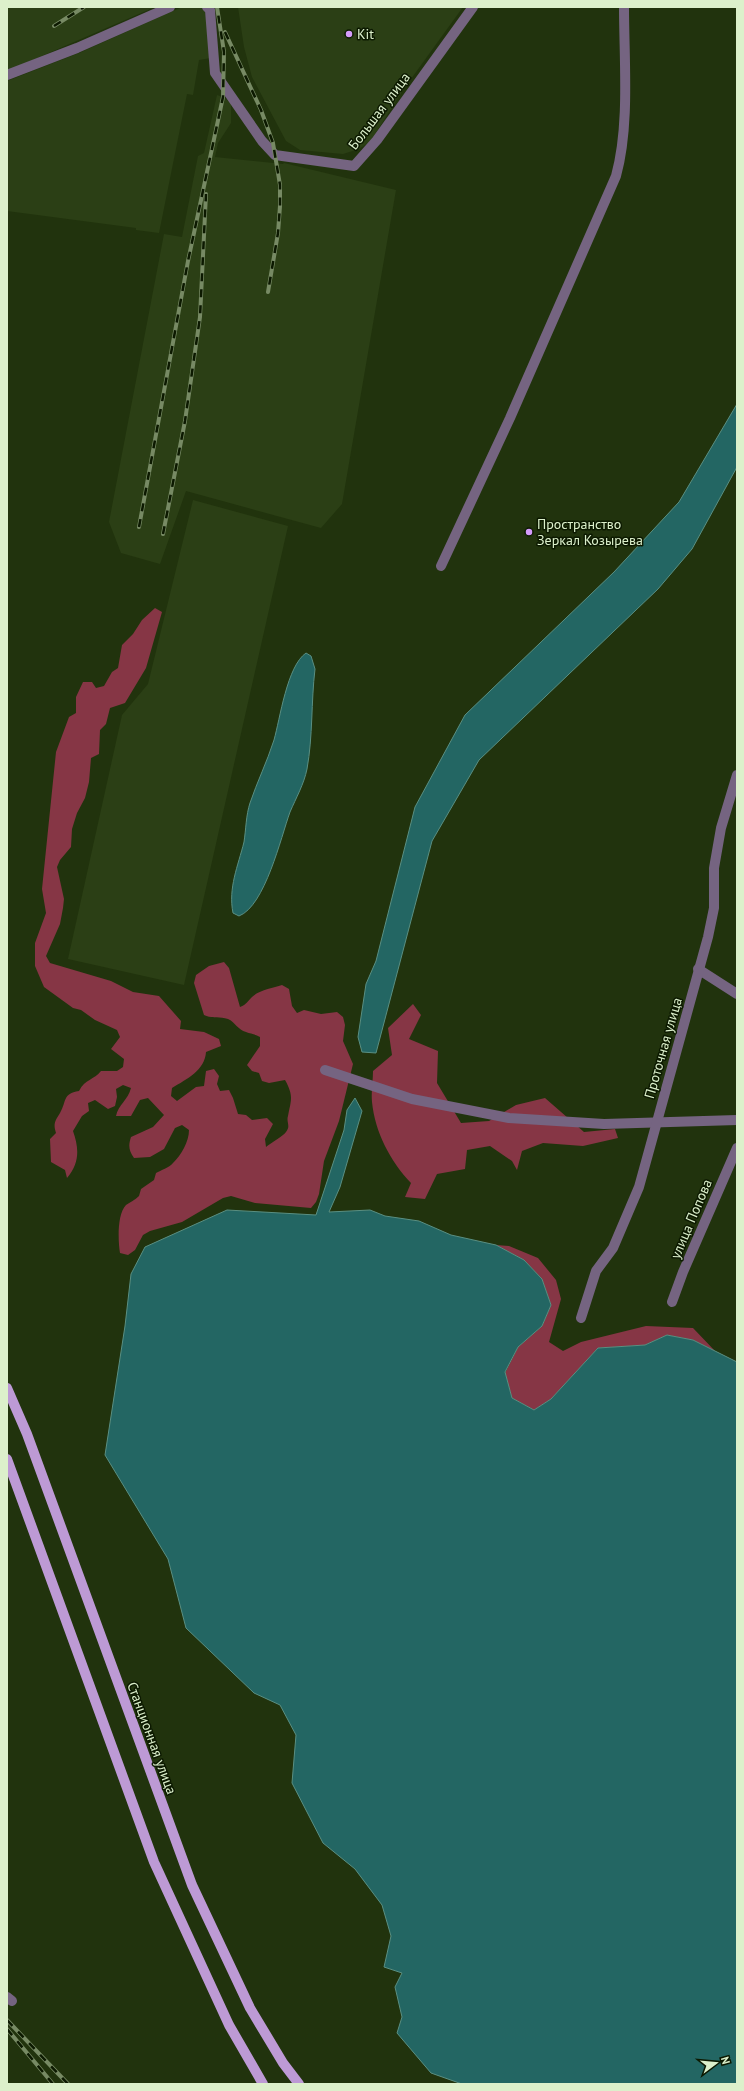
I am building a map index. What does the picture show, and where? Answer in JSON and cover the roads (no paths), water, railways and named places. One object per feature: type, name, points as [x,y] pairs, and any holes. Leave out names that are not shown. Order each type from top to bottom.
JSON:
[{"type":"main road","name":"Станционная улица","points":[[7,1388],[28,1434],[192,1885],[250,2008],[283,2063],[299,2084]]},
{"type":"main road","points":[[7,1459],[154,1862],[229,2025],[263,2084]]},
{"type":"street","points":[[7,75],[76,48],[170,7]]},
{"type":"street","name":"Большая улица","points":[[207,7],[210,10],[215,73],[262,141],[275,155],[354,166],[377,140],[472,7]]},
{"type":"street","points":[[441,566],[510,418],[616,176],[621,158],[623,128],[624,7]]},
{"type":"street","name":"Проточная улица","points":[[581,1318],[596,1271],[614,1248],[639,1187],[708,937],[714,908],[714,868],[721,828],[737,775]]},
{"type":"street","points":[[698,969],[737,994]]},
{"type":"street","points":[[325,1070],[412,1099],[509,1118],[604,1124],[737,1120]]},
{"type":"street","name":"улица Попова","points":[[672,1302],[737,1148]]},
{"type":"water","points":[[737,404],[737,467],[692,549],[658,589],[479,760],[432,841],[376,1053],[362,1052],[358,1037],[366,984],[376,961],[415,807],[465,715],[614,572],[679,502]]},
{"type":"water","points":[[306,653],[311,656],[315,669],[309,757],[306,775],[290,812],[271,870],[264,885],[257,899],[248,910],[239,916],[233,913],[232,895],[234,877],[244,842],[249,808],[274,740],[289,681],[299,660]]},
{"type":"water","points":[[355,1098],[362,1111],[340,1187],[329,1212],[370,1210],[385,1216],[419,1221],[451,1235],[496,1245],[524,1260],[542,1279],[551,1305],[542,1326],[518,1347],[505,1372],[512,1398],[534,1410],[551,1399],[598,1348],[645,1345],[667,1335],[693,1340],[737,1362],[737,2084],[462,2084],[431,2073],[397,2033],[402,2017],[395,1987],[402,1973],[384,1967],[391,1936],[382,1905],[355,1869],[323,1843],[292,1783],[296,1735],[280,1705],[254,1693],[186,1628],[168,1559],[105,1455],[125,1326],[131,1274],[145,1247],[227,1210],[316,1215],[344,1130],[347,1110]]},
{"type":"railway","points":[[54,26],[84,7]]},
{"type":"railway","points":[[139,527],[188,261],[223,97],[224,52],[217,7]]},
{"type":"railway","points":[[225,32],[261,110],[273,143],[280,185],[278,233],[268,292]]},
{"type":"railway","points":[[163,534],[185,421],[200,317],[206,194]]},
{"type":"railway","points":[[7,2020],[68,2084]]},
{"type":"railway","points":[[7,2029],[53,2084]]},
{"type":"place","name":"Kit","points":[[349,34]]},
{"type":"place","name":"Пространство Зеркал Козырева","points":[[529,532]]}]
